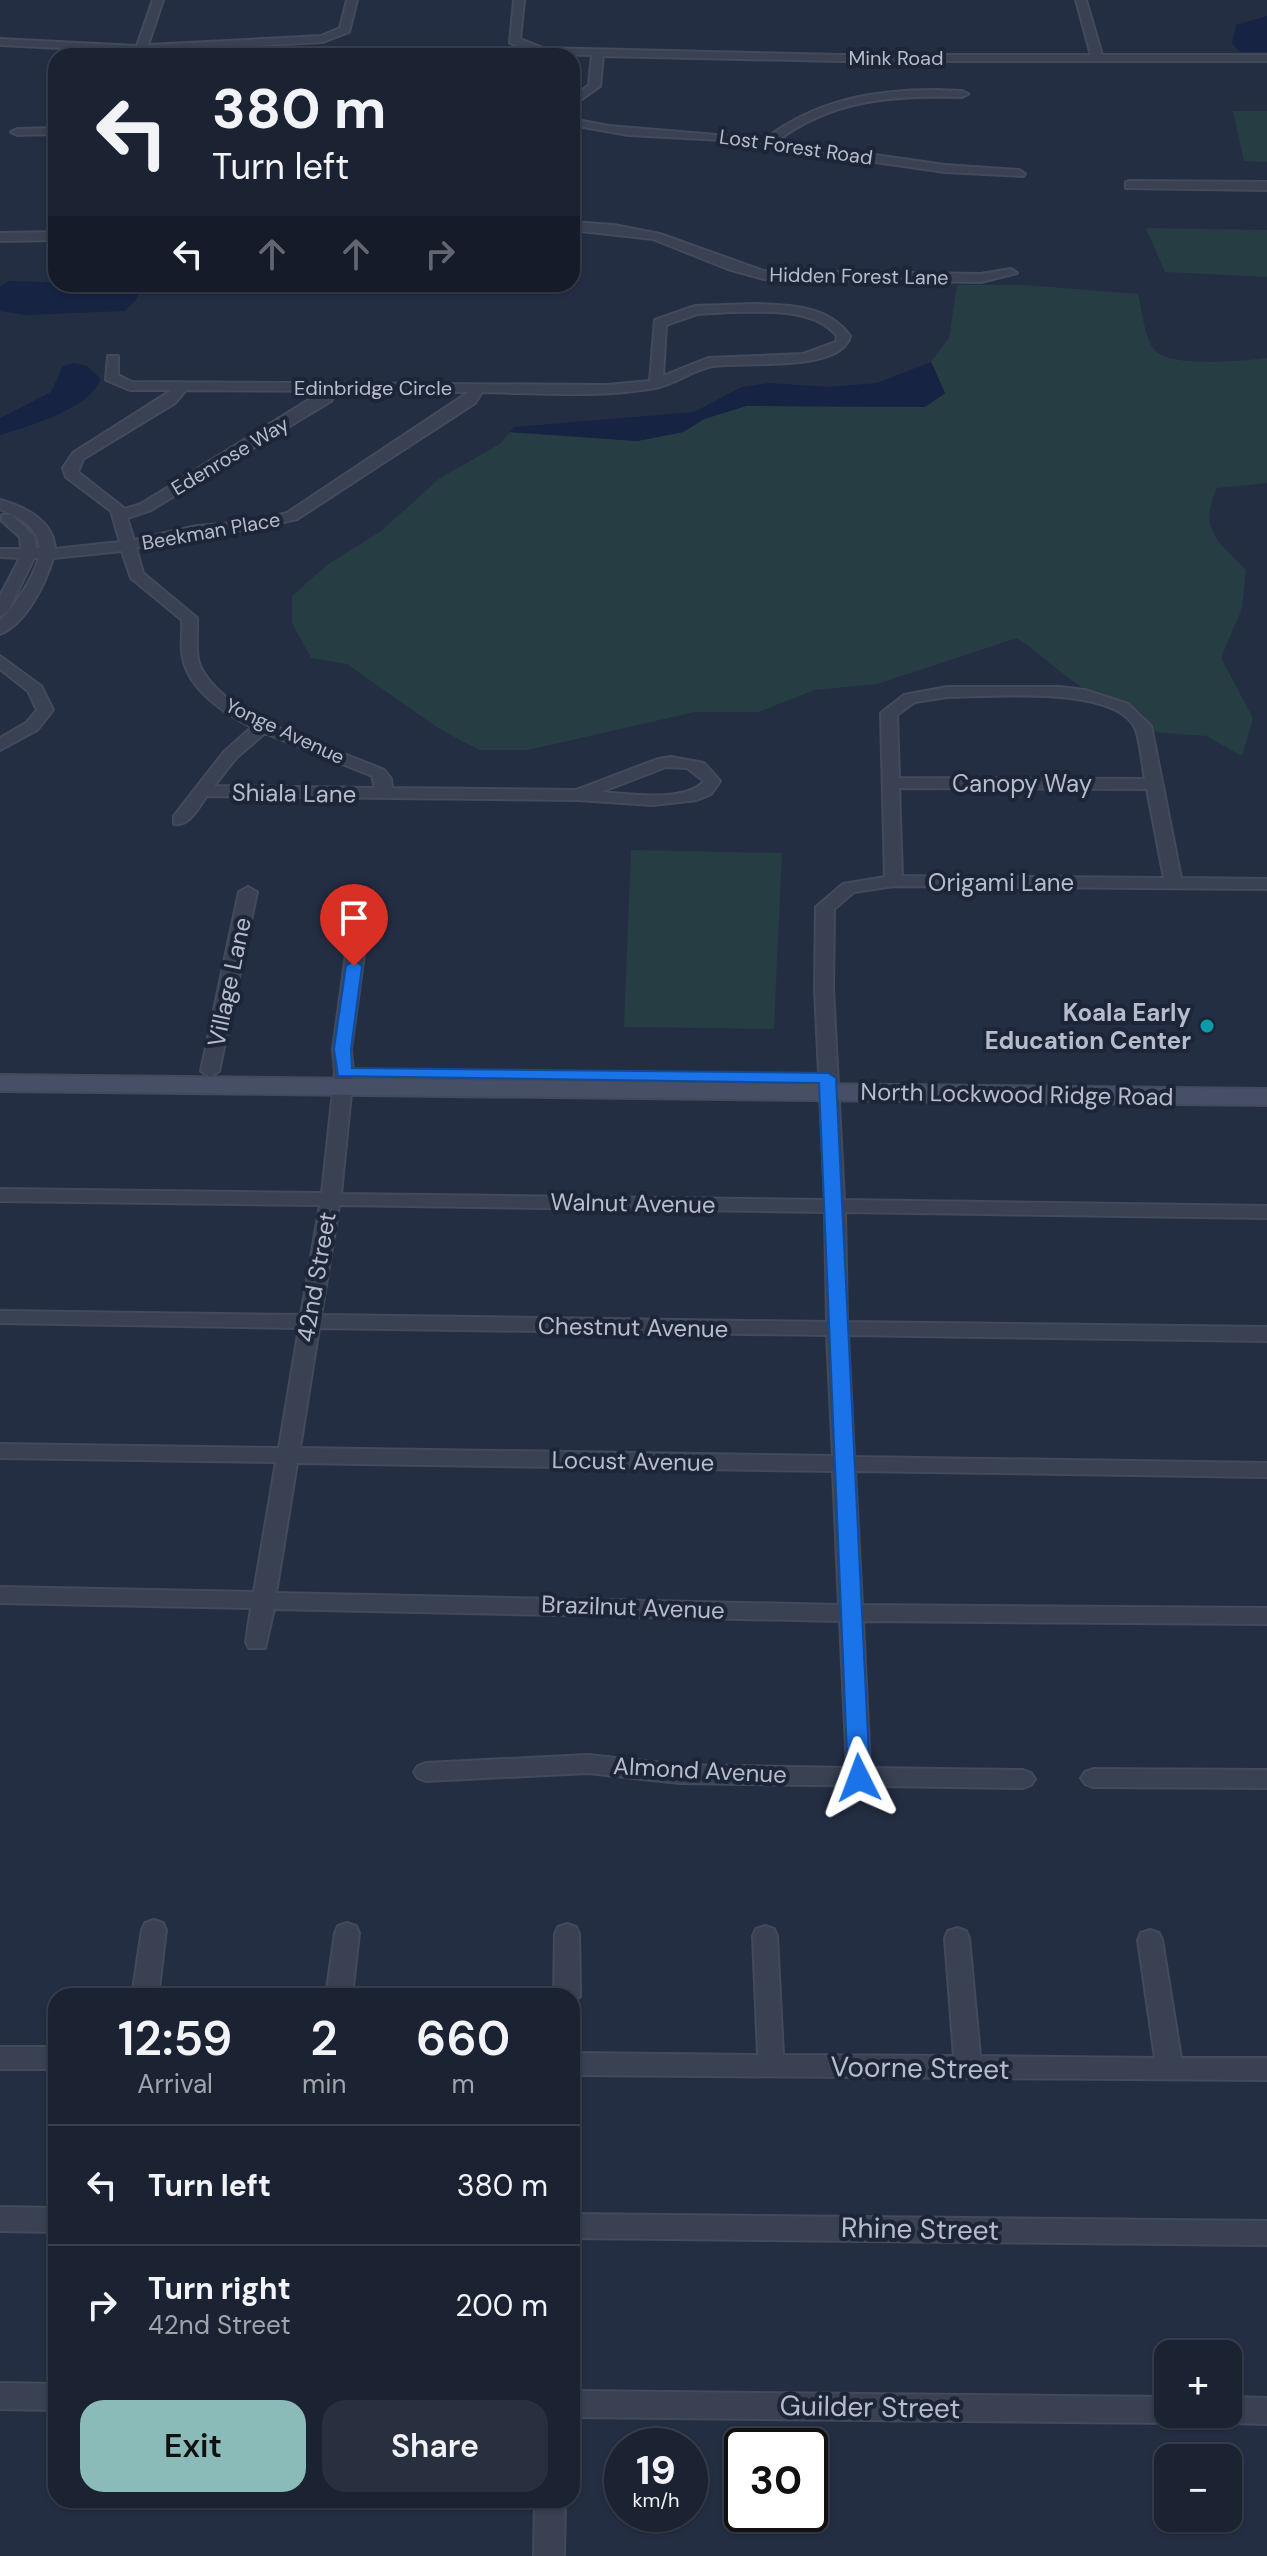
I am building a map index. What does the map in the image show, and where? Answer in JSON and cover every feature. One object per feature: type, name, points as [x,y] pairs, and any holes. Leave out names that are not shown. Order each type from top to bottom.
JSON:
[{"type":"main road","name":"North Lockwood Ridge Road","points":[[0,1069],[210,1071],[343,1079]]},
{"type":"main road","name":"North Lockwood Ridge Road","points":[[0,1083],[343,1079],[828,1085],[1267,1097]]},
{"type":"main road","name":"North Lockwood Ridge Road","points":[[828,1085],[1267,1082]]},
{"type":"street","points":[[141,48],[158,0]]},
{"type":"street","points":[[158,48],[338,35],[345,30],[352,0]]},
{"type":"street","name":"Mink Road","points":[[519,0],[513,38],[525,48]]},
{"type":"street","points":[[1081,0],[1097,58]]},
{"type":"street","points":[[0,42],[121,48]]},
{"type":"street","points":[[244,48],[245,43]]},
{"type":"street","name":"Mink Road","points":[[580,52],[841,58],[1267,58]]},
{"type":"street","points":[[580,97],[594,86],[598,53]]},
{"type":"street","points":[[768,142],[791,122],[838,103],[905,94],[962,94]]},
{"type":"street","name":"Lost Forest Road","points":[[580,124],[768,142],[948,169],[1019,174]]},
{"type":"street","points":[[17,132],[48,131]]},
{"type":"street","points":[[1130,185],[1267,186]]},
{"type":"street","name":"Hidden Forest Lane","points":[[580,227],[618,229],[662,238],[731,268],[764,275],[981,278],[1011,273]]},
{"type":"street","points":[[0,237],[48,236]]},
{"type":"street","name":"Edinbridge Circle","points":[[113,359],[111,377],[121,384],[628,389],[656,384],[723,359],[820,355],[842,344],[844,336],[832,320],[803,312],[711,309],[680,312],[660,323],[657,330],[656,384]]},
{"type":"street","points":[[121,515],[110,501],[76,479],[70,468],[72,462],[170,400],[183,386]]},
{"type":"street","name":"Edenrose Way","points":[[121,515],[146,507],[290,420],[326,398],[332,387]]},
{"type":"street","name":"Beekman Place","points":[[0,553],[47,554],[128,546],[197,530],[250,526],[292,516],[470,400],[478,389]]},
{"type":"street","points":[[0,504],[27,536],[29,554],[0,611]]},
{"type":"street","name":"Yonge Avenue","points":[[121,515],[136,575],[189,618],[188,651],[202,682],[227,706],[378,773],[383,779],[384,793]]},
{"type":"street","points":[[0,629],[29,595],[47,554],[47,537],[14,518]]},
{"type":"street","points":[[0,661],[35,689],[45,710],[42,719],[0,745]]},
{"type":"street","points":[[894,881],[886,722],[897,705],[927,693],[1032,692],[1085,695],[1122,707],[1143,726],[1173,883]]},
{"type":"street","points":[[180,820],[230,755],[264,725]]},
{"type":"street","points":[[384,793],[578,795],[677,800],[704,793],[712,781],[704,769],[695,765],[664,762],[578,795]]},
{"type":"street","name":"Canopy Way","points":[[889,783],[1155,784]]},
{"type":"street","name":"Shiala Lane","points":[[203,791],[384,793]]},
{"type":"street","name":"Origami Lane","points":[[828,1085],[825,907],[849,888],[894,881],[1267,884]]},
{"type":"street","name":"Village Lane","points":[[210,1071],[248,892]]},
{"type":"street","name":"42nd Street","points":[[257,1642],[330,1198],[343,1079],[342,1049],[361,911]]},
{"type":"street","points":[[828,1085],[849,1613],[859,1778]]},
{"type":"street","name":"Walnut Avenue","points":[[0,1195],[1267,1212]]},
{"type":"street","name":"Chestnut Avenue","points":[[0,1317],[1267,1334]]},
{"type":"street","name":"Locust Avenue","points":[[0,1451],[1267,1470]]},
{"type":"street","name":"Brazilnut Avenue","points":[[0,1595],[849,1613],[1267,1616]]},
{"type":"street","name":"Almond Avenue","points":[[426,1772],[588,1764],[679,1774],[1023,1779]]},
{"type":"street","points":[[1093,1778],[1267,1779]]},
{"type":"street","points":[[146,1988],[154,1930]]},
{"type":"street","points":[[340,1988],[347,1933]]},
{"type":"street","points":[[567,1934],[567,1988]]},
{"type":"street","points":[[765,1936],[771,2066]]},
{"type":"street","points":[[957,1938],[968,2069]]},
{"type":"street","points":[[1150,1940],[1170,2069]]},
{"type":"street","points":[[0,2058],[48,2058]]},
{"type":"street","name":"Voorne Street","points":[[580,2064],[1267,2069]]},
{"type":"street","points":[[0,2219],[48,2220]]},
{"type":"street","name":"Rhine Street","points":[[580,2226],[1267,2233]]},
{"type":"street","points":[[0,2396],[48,2397]]},
{"type":"street","name":"Guilder Street","points":[[580,2404],[1154,2410]]},
{"type":"street","points":[[1242,2410],[1267,2411]]},
{"type":"street","points":[[549,2556],[550,2508]]},
{"type":"shaded area","points":[[1233,111],[1267,111],[1267,162],[1244,161]]},
{"type":"shaded area","points":[[1146,228],[1267,230],[1267,277],[1165,272]]},
{"type":"shaded area","points":[[957,285],[1025,285],[1138,294],[1147,336],[1161,355],[1207,362],[1267,358],[1267,483],[1217,488],[1210,514],[1214,534],[1246,570],[1242,608],[1221,658],[1253,718],[1242,756],[1206,736],[1153,732],[1149,722],[1136,710],[1083,688],[1017,638],[877,684],[815,690],[758,712],[695,712],[528,750],[479,750],[438,728],[347,664],[311,658],[292,623],[292,596],[327,565],[381,531],[440,478],[500,444],[510,432],[637,441],[683,432],[704,419],[746,406],[925,407],[945,393],[931,362],[949,338]]},
{"type":"shaded area","points":[[631,850],[782,853],[774,1029],[624,1027]]},
{"type":"water","points":[[1267,16],[1267,52],[1239,52],[1232,43],[1236,25]]},
{"type":"water","points":[[8,281],[48,282],[48,292],[138,292],[138,297],[125,311],[25,315],[0,311],[0,287]]},
{"type":"water","points":[[931,362],[945,393],[925,407],[746,406],[704,419],[683,432],[637,441],[510,432],[514,427],[694,412],[742,387],[769,383],[828,387],[877,383]]},
{"type":"water","points":[[74,363],[87,366],[100,378],[86,398],[58,415],[0,435],[0,418],[51,392],[63,366]]},
{"type":"place","name":"Koala Early Education Center","points":[[1207,1026]]},
{"type":"route","points":[[354,966],[342,1049],[344,1073],[828,1078],[849,1613],[859,1778]]}]
